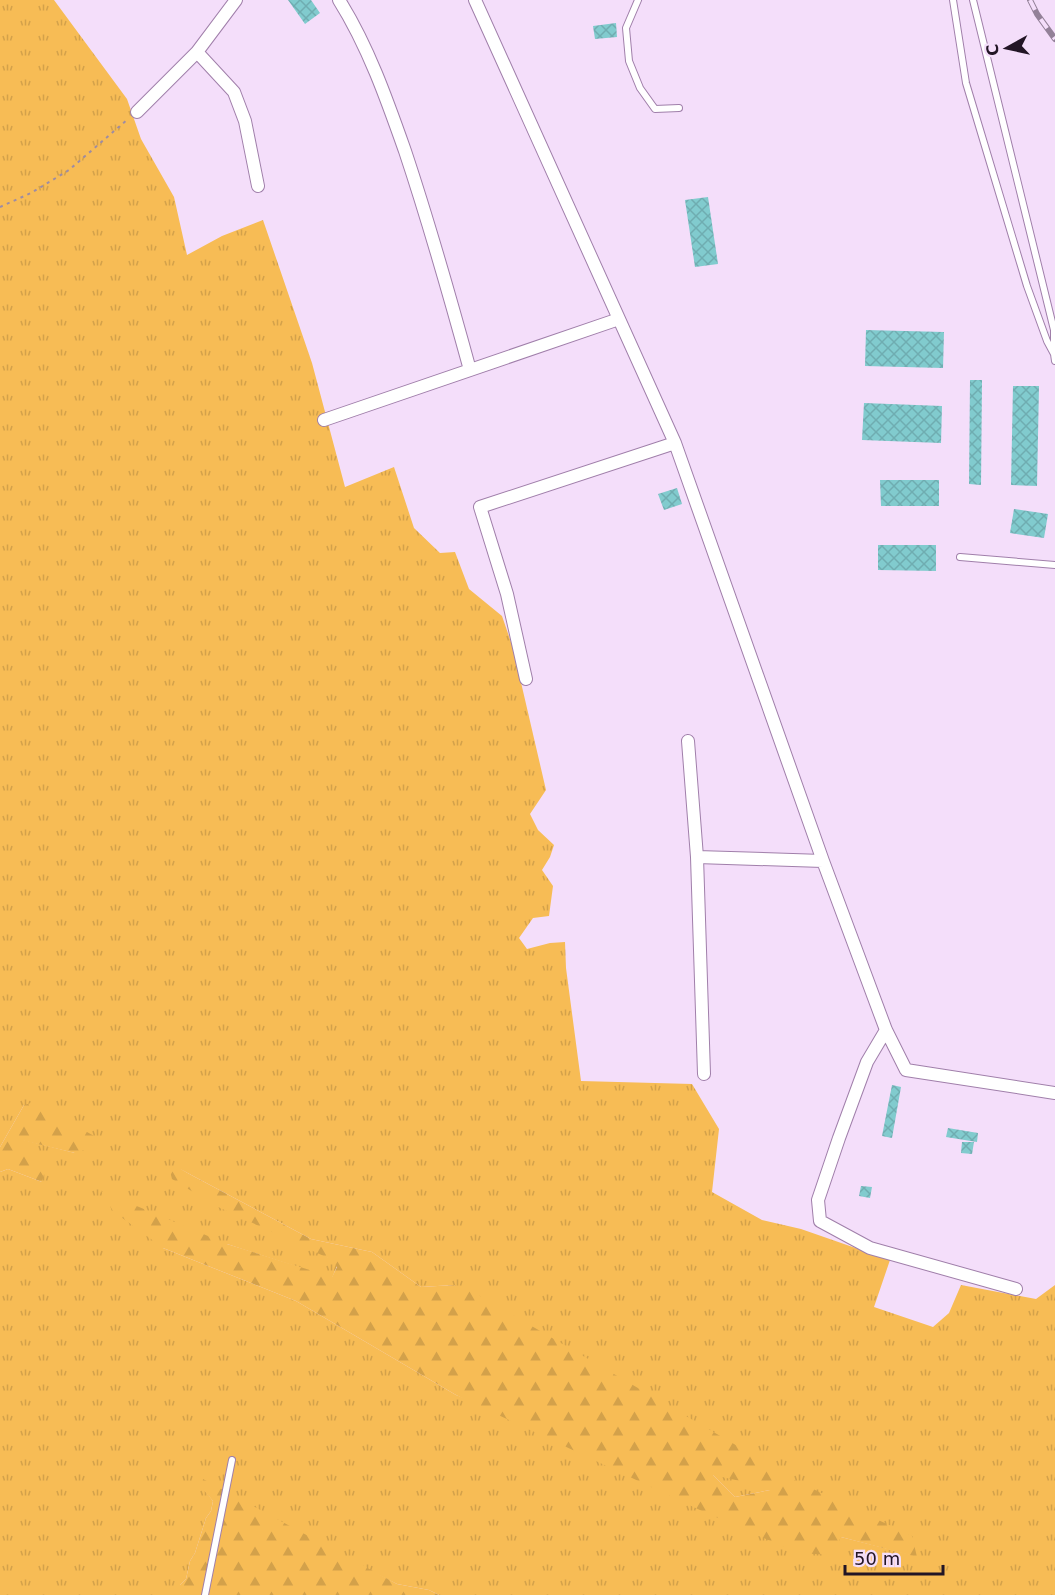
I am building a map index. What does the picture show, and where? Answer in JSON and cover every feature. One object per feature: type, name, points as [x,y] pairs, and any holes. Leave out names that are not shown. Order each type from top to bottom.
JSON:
[{"type":"street","points":[[136,112],[196,52],[236,0]]},
{"type":"street","points":[[339,0],[388,102],[431,229],[470,370]]},
{"type":"street","points":[[476,0],[675,443],[823,861],[886,1030],[906,1070],[1055,1093]]},
{"type":"street","points":[[196,52],[234,92],[245,121],[258,186]]},
{"type":"street","points":[[324,420],[619,320]]},
{"type":"street","points":[[526,679],[507,594],[480,507],[675,443]]},
{"type":"street","points":[[688,741],[697,857],[704,1074]]},
{"type":"street","points":[[697,857],[823,861]]},
{"type":"street","points":[[886,1030],[867,1062],[839,1138],[818,1200],[820,1221],[870,1248],[1016,1289]]},
{"type":"lane","points":[[638,0],[626,28],[629,62],[640,88],[655,109],[679,108]]},
{"type":"lane","points":[[953,0],[966,84],[1027,286],[1047,340],[1055,354]]},
{"type":"lane","points":[[973,0],[1054,330],[1055,361]]},
{"type":"lane","points":[[960,557],[1055,565]]},
{"type":"lane","points":[[205,1595],[232,1460]]},
{"type":"path","points":[[0,207],[31,193],[69,170],[136,112]]},
{"type":"green space","points":[[0,0],[54,0],[127,99],[141,139],[174,197],[187,255],[222,236],[263,220],[312,363],[345,487],[394,467],[414,528],[440,553],[455,552],[469,589],[502,616],[513,648],[546,790],[530,814],[538,830],[554,845],[542,870],[553,886],[549,916],[533,918],[519,938],[527,949],[565,942],[566,968],[581,1081],[692,1084],[719,1129],[712,1192],[762,1220],[801,1229],[890,1260],[874,1307],[933,1327],[949,1313],[961,1285],[1036,1299],[1055,1285],[1055,1595],[439,1595],[429,1590],[397,1584],[203,1488],[213,1501],[211,1511],[206,1518],[195,1553],[190,1561],[186,1579],[180,1585],[180,1595],[0,1595],[0,1172],[8,1169],[42,1182],[20,1139],[75,1153],[24,1105],[0,1147]],"holes":[[[180,1169],[311,1239],[372,1252],[421,1287],[454,1285],[712,1474],[735,1497],[770,1490],[916,1556],[841,1537],[456,1395],[296,1301],[163,1248],[227,1244],[332,1278],[337,1266],[329,1258]]]},
{"type":"green space","points":[[35,1102],[94,1136],[96,1146],[75,1153],[21,1140],[47,1162],[42,1182],[8,1169],[0,1172],[0,1147],[24,1105]]},
{"type":"green space","points":[[169,1167],[180,1169],[311,1239],[372,1252],[421,1287],[454,1285],[475,1293],[765,1462],[775,1480],[767,1487],[713,1475],[735,1497],[770,1490],[790,1478],[912,1536],[917,1557],[841,1537],[831,1555],[798,1553],[702,1511],[456,1395],[296,1301],[163,1248],[113,1211],[101,1191],[227,1244],[332,1277],[337,1267],[328,1258],[216,1206],[172,1179]]},
{"type":"green space","points":[[203,1479],[397,1584],[429,1590],[439,1595],[180,1595],[180,1585],[186,1579],[190,1561],[195,1553],[213,1501],[202,1488]]},
{"type":"building","points":[[288,0],[311,0],[320,13],[305,24]]},
{"type":"building","points":[[616,23],[617,37],[595,39],[593,26]]},
{"type":"building","points":[[708,197],[718,264],[695,267],[685,200]]},
{"type":"building","points":[[866,330],[944,332],[943,368],[865,366]]},
{"type":"building","points":[[970,380],[982,380],[981,485],[969,484]]},
{"type":"building","points":[[1013,386],[1039,386],[1037,486],[1011,485]]},
{"type":"building","points":[[864,403],[942,406],[941,443],[862,440]]},
{"type":"building","points":[[880,480],[939,480],[939,506],[881,506]]},
{"type":"building","points":[[677,488],[682,504],[664,510],[658,494]]},
{"type":"building","points":[[1014,509],[1048,514],[1044,538],[1010,533]]},
{"type":"building","points":[[878,545],[936,545],[936,571],[878,570]]},
{"type":"building","points":[[892,1085],[901,1087],[892,1138],[882,1136]]},
{"type":"building","points":[[948,1128],[978,1133],[977,1142],[946,1137]]},
{"type":"building","points":[[962,1142],[974,1142],[972,1154],[961,1153]]},
{"type":"building","points":[[861,1186],[872,1187],[870,1198],[859,1196]]},
{"type":"railway","points":[[1030,0],[1055,39]]}]
